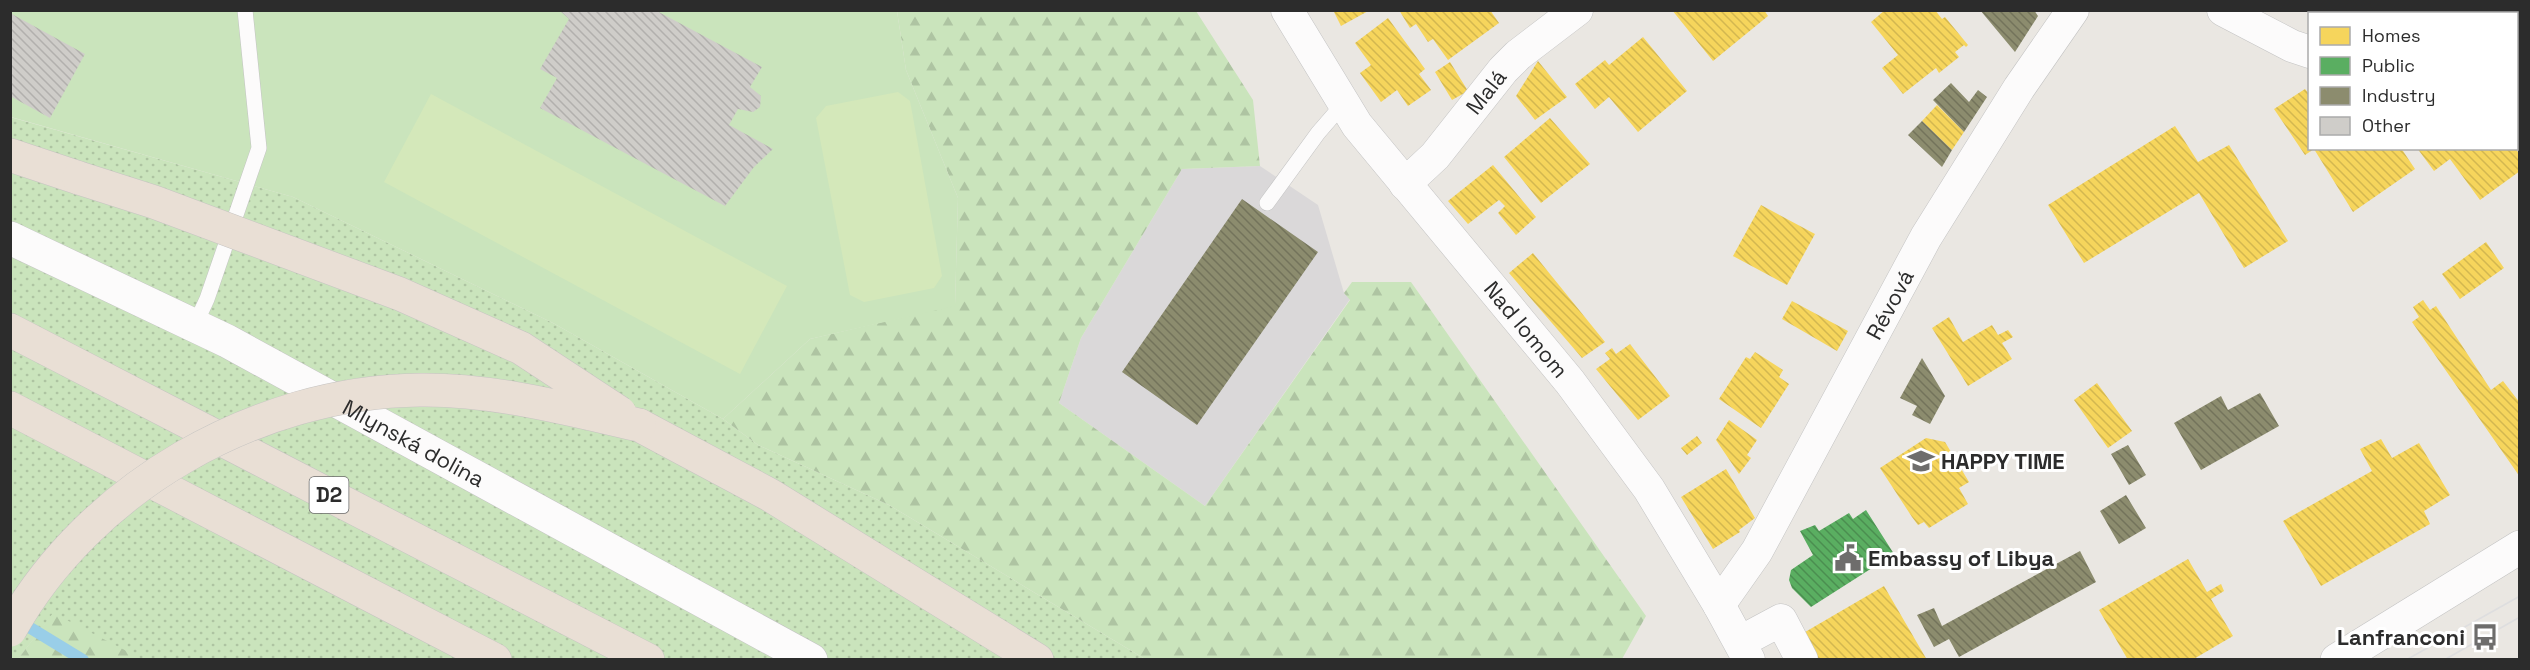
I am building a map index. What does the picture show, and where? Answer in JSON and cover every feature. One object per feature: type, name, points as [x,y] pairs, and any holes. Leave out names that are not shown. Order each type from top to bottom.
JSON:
[{"type":"highway","points":[[10,155],[186,214],[400,294],[521,348],[639,425],[770,495],[1037,660]]},
{"type":"highway","name":"D2","points":[[10,330],[648,660]]},
{"type":"highway","points":[[10,630],[51,569],[90,526],[135,488],[197,448],[276,415],[352,396],[420,390],[517,400],[639,425]]},
{"type":"highway","points":[[10,408],[495,660]]},
{"type":"main road","name":"Mlynská dolina","points":[[10,238],[227,341],[811,660]]},
{"type":"main road","points":[[2337,660],[2520,547]]},
{"type":"street","name":"Nad lomom","points":[[1287,10],[1357,125],[1576,391],[1649,489],[1744,651]]},
{"type":"street","name":"Malá","points":[[1405,184],[1435,156],[1518,55],[1577,10]]},
{"type":"street","name":"Révová","points":[[1719,605],[1757,551],[1949,199],[2019,88],[2073,10]]},
{"type":"street","points":[[2223,10],[2292,46],[2308,51]]},
{"type":"street","points":[[1744,651],[1781,620],[1802,660]]},
{"type":"lane","points":[[194,327],[207,299],[259,148],[245,10]]},
{"type":"lane","points":[[1268,203],[1318,133],[1344,103]]},
{"type":"shaded area","points":[[1260,166],[1318,205],[1344,293],[1350,299],[1205,506],[1059,403],[1081,338],[1182,169]]},
{"type":"green space","points":[[10,11],[897,11],[906,70],[958,198],[955,306],[810,339],[723,419],[553,323],[293,197],[11,117]]},
{"type":"green space","points":[[897,11],[1196,11],[1253,100],[1260,166],[1182,169],[1081,338],[1059,403],[1205,506],[1350,300],[1344,293],[1352,282],[1411,282],[1646,616],[1622,659],[1145,659],[889,505],[758,445],[723,419],[810,339],[955,305],[958,198],[906,70]]},
{"type":"green space","points":[[898,92],[910,101],[942,276],[934,288],[864,302],[850,295],[816,118],[826,106]]},
{"type":"green space","points":[[431,94],[787,286],[740,374],[384,182]]},
{"type":"green space","points":[[10,117],[293,197],[553,323],[723,419],[758,445],[889,505],[1145,659],[142,660],[53,614],[18,659],[11,659]]},
{"type":"green space","points":[[53,613],[142,659],[18,659]]},
{"type":"building: Homes","points":[[1333,10],[1370,10],[1341,26]]},
{"type":"building: Homes","points":[[1399,10],[1490,10],[1499,23],[1448,60],[1433,39],[1428,42],[1416,24],[1410,28]]},
{"type":"building: Homes","points":[[1672,10],[1764,10],[1768,16],[1713,61]]},
{"type":"building: Homes","points":[[1885,10],[1935,10],[1942,19],[1945,17],[1968,45],[1966,47],[1964,45],[1955,52],[1959,57],[1939,73],[1936,68],[1903,94],[1882,68],[1898,55],[1871,22]]},
{"type":"building: Homes","points":[[1388,18],[1425,69],[1419,74],[1431,90],[1408,106],[1397,90],[1381,102],[1360,73],[1371,65],[1355,43]]},
{"type":"building: Homes","points":[[1643,37],[1687,91],[1638,132],[1609,97],[1595,109],[1575,84],[1605,60],[1609,65]]},
{"type":"building: Homes","points":[[1538,61],[1567,97],[1535,120],[1516,96]]},
{"type":"building: Homes","points":[[1450,62],[1468,91],[1452,100],[1435,72]]},
{"type":"building: Homes","points":[[2305,89],[2308,93],[2308,150],[2312,150],[2305,155],[2274,109]]},
{"type":"building: Homes","points":[[1937,105],[1964,132],[1952,150],[1922,121]]},
{"type":"building: Homes","points":[[1550,118],[1590,164],[1541,203],[1504,157]]},
{"type":"building: Homes","points":[[2175,126],[2198,162],[2229,145],[2288,241],[2244,268],[2199,193],[2084,263],[2048,205]]},
{"type":"building: Homes","points":[[2315,150],[2402,150],[2415,169],[2353,212]]},
{"type":"building: Homes","points":[[2418,150],[2516,150],[2520,155],[2520,171],[2480,200],[2450,159],[2434,171]]},
{"type":"building: Homes","points":[[1493,165],[1536,217],[1516,235],[1498,213],[1505,206],[1499,200],[1468,224],[1448,201]]},
{"type":"building: Homes","points":[[1761,205],[1815,234],[1787,285],[1733,256]]},
{"type":"building: Homes","points":[[2486,242],[2504,268],[2460,299],[2442,274]]},
{"type":"building: Homes","points":[[1533,253],[1605,342],[1582,358],[1509,273]]},
{"type":"building: Homes","points":[[2423,300],[2430,310],[2436,306],[2491,390],[2503,381],[2520,403],[2520,477],[2412,322],[2419,317],[2413,307]]},
{"type":"building: Homes","points":[[1792,301],[1848,331],[1837,351],[1782,319]]},
{"type":"building: Homes","points":[[1949,317],[1963,342],[1992,325],[1998,335],[2008,330],[2013,337],[2002,343],[2012,359],[1968,386],[1932,328]]},
{"type":"building: Homes","points":[[1630,344],[1670,396],[1638,420],[1596,369],[1610,359],[1605,353],[1612,348],[1616,354]]},
{"type":"building: Homes","points":[[1755,352],[1783,370],[1779,377],[1789,384],[1761,428],[1719,399],[1746,357],[1750,359]]},
{"type":"building: Homes","points":[[2097,383],[2132,431],[2108,448],[2074,400]]},
{"type":"building: Homes","points":[[1729,420],[1757,440],[1747,455],[1751,458],[1739,474],[1716,440]]},
{"type":"building: Homes","points":[[1697,436],[1702,443],[1687,455],[1681,448]]},
{"type":"building: Homes","points":[[1926,438],[1945,442],[1969,482],[1959,488],[1968,504],[1929,528],[1924,522],[1918,525],[1880,468]]},
{"type":"building: Homes","points":[[2381,439],[2392,458],[2419,443],[2450,495],[2424,511],[2430,524],[2321,586],[2283,521],[2372,471],[2360,449]]},
{"type":"building: Homes","points":[[1726,469],[1755,518],[1739,530],[1740,532],[1713,549],[1681,497]]},
{"type":"building: Homes","points":[[2188,559],[2207,592],[2221,584],[2224,591],[2211,599],[2233,636],[2192,660],[2128,660],[2099,610]]},
{"type":"building: Homes","points":[[1884,586],[1927,660],[1814,660],[1800,635]]},
{"type":"building: Public","name":"Embassy of Libya","points":[[1866,510],[1894,554],[1811,607],[1792,588],[1789,580],[1791,570],[1813,555],[1800,531],[1815,525],[1819,531],[1849,513],[1853,519]]},
{"type":"building: Industry","points":[[1980,10],[2034,10],[2038,16],[2015,52]]},
{"type":"building: Industry","points":[[2339,10],[2373,10],[2370,12],[2340,12]]},
{"type":"building: Industry","points":[[1951,83],[1969,102],[1978,90],[1987,97],[1964,132],[1933,100]]},
{"type":"building: Industry","points":[[1922,121],[1952,150],[1942,167],[1908,135]]},
{"type":"building: Industry","points":[[1242,199],[1318,252],[1197,425],[1122,372]]},
{"type":"building: Industry","points":[[1922,358],[1945,396],[1930,424],[1912,415],[1917,406],[1900,398]]},
{"type":"building: Industry","points":[[2260,393],[2279,426],[2201,470],[2174,423],[2221,396],[2228,410]]},
{"type":"building: Industry","points":[[2128,445],[2146,475],[2129,485],[2111,454]]},
{"type":"building: Industry","points":[[2126,495],[2146,528],[2119,544],[2100,511]]},
{"type":"building: Industry","points":[[2080,551],[2096,582],[1959,657],[1949,639],[1934,647],[1917,615],[1934,608],[1942,626]]},
{"type":"building: Other","points":[[559,10],[655,10],[762,67],[750,87],[761,96],[760,107],[753,112],[738,109],[729,125],[773,149],[754,167],[725,206],[540,108],[557,78],[540,69],[569,19]]},
{"type":"building: Other","points":[[10,13],[85,54],[50,118],[10,96]]},
{"type":"waterway","points":[[19,621],[83,660]]},
{"type":"tram line","points":[[2406,660],[2520,596]]},
{"type":"tram line","points":[[2444,660],[2520,617]]},
{"type":"place","name":"HAPPY TIME","points":[[1921,461]]},
{"type":"place","name":"Embassy of Libya","points":[[1848,558]]},
{"type":"place","name":"Lanfranconi","points":[[2485,637]]}]
